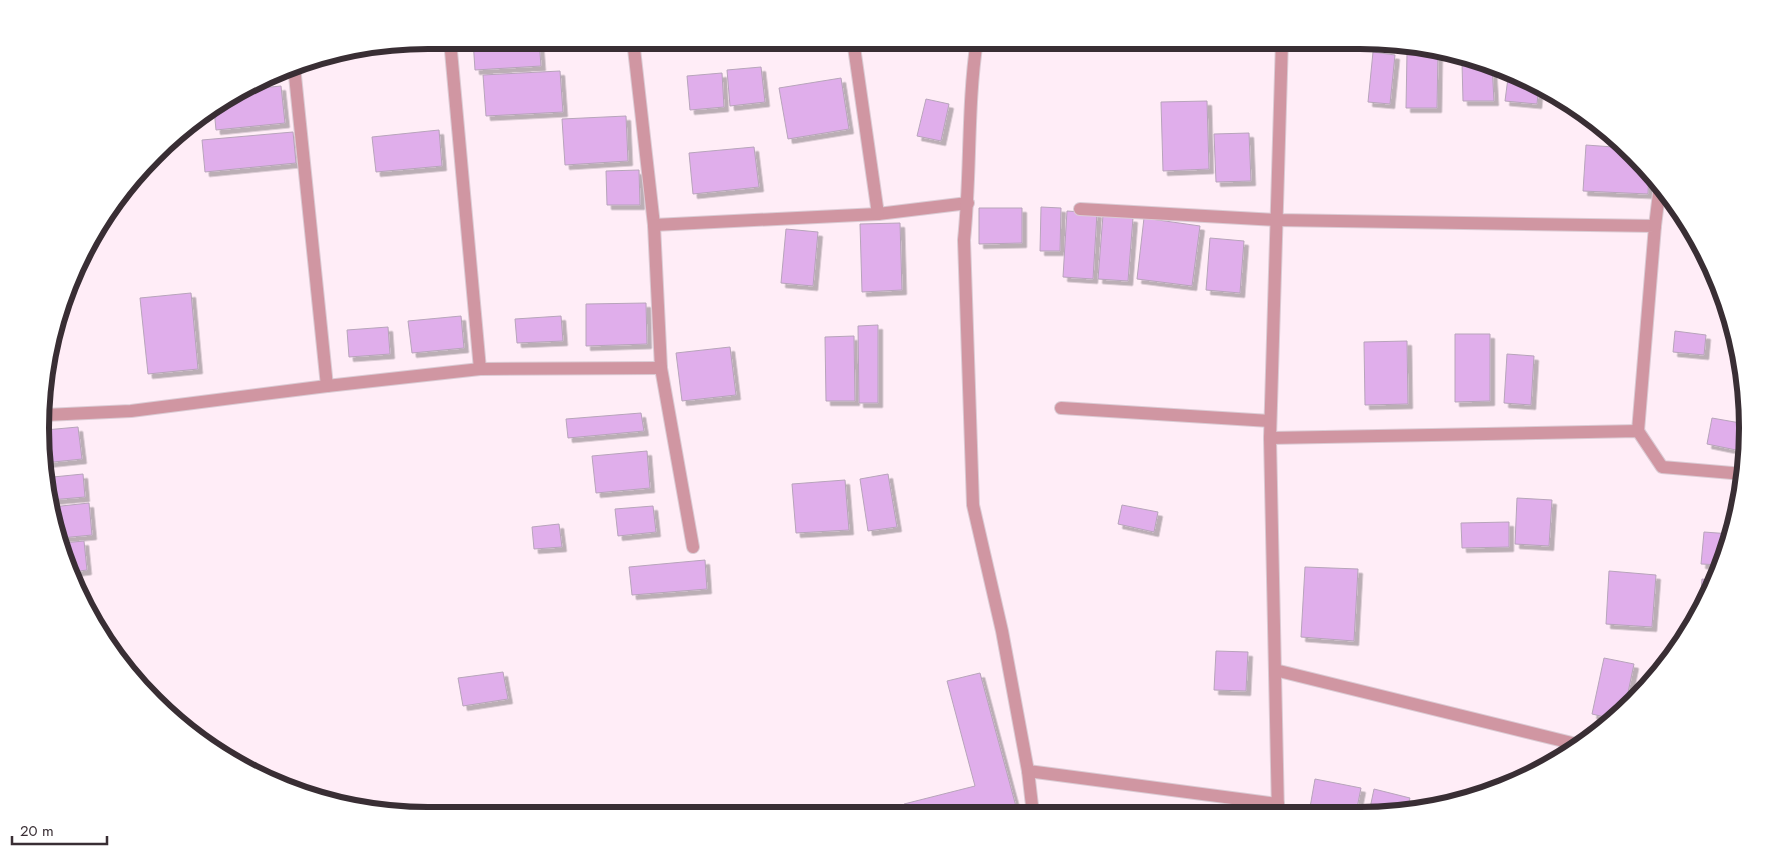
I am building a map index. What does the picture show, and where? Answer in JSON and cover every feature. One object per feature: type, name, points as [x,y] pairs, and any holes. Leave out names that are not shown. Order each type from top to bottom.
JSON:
[{"type":"street","points":[[451,49],[480,369]]},
{"type":"street","points":[[634,49],[654,225],[661,368],[692,547]]},
{"type":"street","points":[[854,49],[878,214]]},
{"type":"street","points":[[975,49],[968,203],[964,240],[974,505],[1002,631],[1028,770],[1032,807]]},
{"type":"street","points":[[1278,807],[1270,422],[1282,49]]},
{"type":"street","points":[[295,73],[327,386]]},
{"type":"street","points":[[1659,194],[1638,431],[1662,467],[1736,473]]},
{"type":"street","points":[[654,225],[878,214],[968,203]]},
{"type":"street","points":[[1080,208],[1276,220],[1655,226]]},
{"type":"street","points":[[50,415],[131,411],[480,369],[661,368]]},
{"type":"street","points":[[1062,408],[1270,422]]},
{"type":"street","points":[[1270,438],[1638,431]]},
{"type":"street","points":[[1275,670],[1571,743]]},
{"type":"street","points":[[1028,770],[1265,807]]},
{"type":"building","points":[[474,49],[540,49],[541,66],[475,70]]},
{"type":"building","points":[[1373,52],[1395,55],[1390,104],[1368,102]]},
{"type":"building","points":[[1407,52],[1438,57],[1437,108],[1406,108]]},
{"type":"building","points":[[1462,63],[1492,73],[1494,101],[1463,101]]},
{"type":"building","points":[[761,67],[765,102],[730,106],[727,70]]},
{"type":"building","points":[[560,71],[563,112],[486,116],[483,75]]},
{"type":"building","points":[[722,73],[724,107],[690,110],[687,76]]},
{"type":"building","points":[[841,78],[849,129],[788,139],[779,88]]},
{"type":"building","points":[[1508,79],[1538,94],[1537,104],[1505,101]]},
{"type":"building","points":[[281,86],[285,123],[216,130],[215,115],[260,88]]},
{"type":"building","points":[[926,99],[949,104],[941,141],[917,136]]},
{"type":"building","points":[[1207,101],[1209,169],[1163,171],[1161,102]]},
{"type":"building","points":[[626,116],[628,161],[565,165],[562,119]]},
{"type":"building","points":[[439,130],[442,166],[376,172],[372,137]]},
{"type":"building","points":[[293,132],[296,163],[205,172],[202,140]]},
{"type":"building","points":[[1249,133],[1251,181],[1216,182],[1214,134]]},
{"type":"building","points":[[1586,145],[1614,147],[1649,182],[1648,194],[1583,191]]},
{"type":"building","points":[[754,147],[759,187],[693,194],[689,153]]},
{"type":"building","points":[[639,170],[640,205],[607,205],[606,171]]},
{"type":"building","points":[[1041,207],[1061,208],[1060,251],[1040,251]]},
{"type":"building","points":[[979,208],[1022,208],[1022,243],[979,244]]},
{"type":"building","points":[[1067,211],[1097,213],[1093,279],[1063,277]]},
{"type":"building","points":[[1103,215],[1133,218],[1128,281],[1098,279]]},
{"type":"building","points":[[1144,218],[1200,226],[1192,286],[1137,279]]},
{"type":"building","points":[[900,223],[902,290],[862,292],[860,224]]},
{"type":"building","points":[[786,229],[818,232],[813,286],[781,283]]},
{"type":"building","points":[[1210,238],[1244,241],[1240,293],[1206,290]]},
{"type":"building","points":[[191,293],[198,369],[148,374],[140,298]]},
{"type":"building","points":[[646,303],[647,344],[586,346],[586,304]]},
{"type":"building","points":[[461,316],[464,348],[412,353],[408,321]]},
{"type":"building","points":[[561,316],[563,341],[517,343],[515,319]]},
{"type":"building","points":[[878,325],[878,403],[859,403],[858,326]]},
{"type":"building","points":[[388,327],[390,354],[349,357],[347,330]]},
{"type":"building","points":[[1675,331],[1706,335],[1704,355],[1673,352]]},
{"type":"building","points":[[1455,334],[1490,334],[1490,401],[1455,402]]},
{"type":"building","points":[[854,336],[855,401],[826,401],[825,337]]},
{"type":"building","points":[[1407,341],[1408,404],[1365,405],[1364,342]]},
{"type":"building","points":[[730,347],[736,395],[682,401],[676,353]]},
{"type":"building","points":[[1507,354],[1534,356],[1531,405],[1504,403]]},
{"type":"building","points":[[641,413],[644,431],[568,438],[566,419]]},
{"type":"building","points":[[1712,418],[1739,423],[1738,450],[1707,444]]},
{"type":"building","points":[[78,427],[82,459],[51,462],[49,430]]},
{"type":"building","points":[[647,451],[650,488],[596,493],[592,456]]},
{"type":"building","points":[[83,474],[85,497],[56,500],[52,477]]},
{"type":"building","points":[[888,474],[897,527],[868,531],[860,479]]},
{"type":"building","points":[[845,480],[849,530],[796,533],[792,484]]},
{"type":"building","points":[[1517,498],[1552,500],[1549,546],[1515,544]]},
{"type":"building","points":[[89,503],[92,535],[65,538],[57,506]]},
{"type":"building","points":[[1122,505],[1158,512],[1154,532],[1118,524]]},
{"type":"building","points":[[653,506],[656,532],[618,536],[615,509]]},
{"type":"building","points":[[1509,522],[1509,547],[1462,548],[1461,523]]},
{"type":"building","points":[[559,524],[562,547],[534,549],[532,527]]},
{"type":"building","points":[[1704,532],[1724,533],[1713,565],[1701,564]]},
{"type":"building","points":[[84,541],[87,570],[77,571],[67,543]]},
{"type":"building","points":[[705,560],[707,589],[632,595],[629,567]]},
{"type":"building","points":[[1305,567],[1358,569],[1354,641],[1301,637]]},
{"type":"building","points":[[1609,571],[1656,575],[1652,627],[1606,624]]},
{"type":"building","points":[[1702,579],[1707,580],[1701,594]]},
{"type":"building","points":[[1216,651],[1248,652],[1246,691],[1214,690]]},
{"type":"building","points":[[1604,658],[1634,664],[1627,697],[1605,717],[1592,714]]},
{"type":"building","points":[[503,672],[508,699],[463,706],[458,678]]},
{"type":"building","points":[[980,673],[1016,807],[905,807],[904,804],[975,786],[947,681]]},
{"type":"building","points":[[1315,779],[1361,788],[1357,807],[1310,807]]},
{"type":"building","points":[[1374,789],[1410,798],[1408,804],[1370,807]]}]
